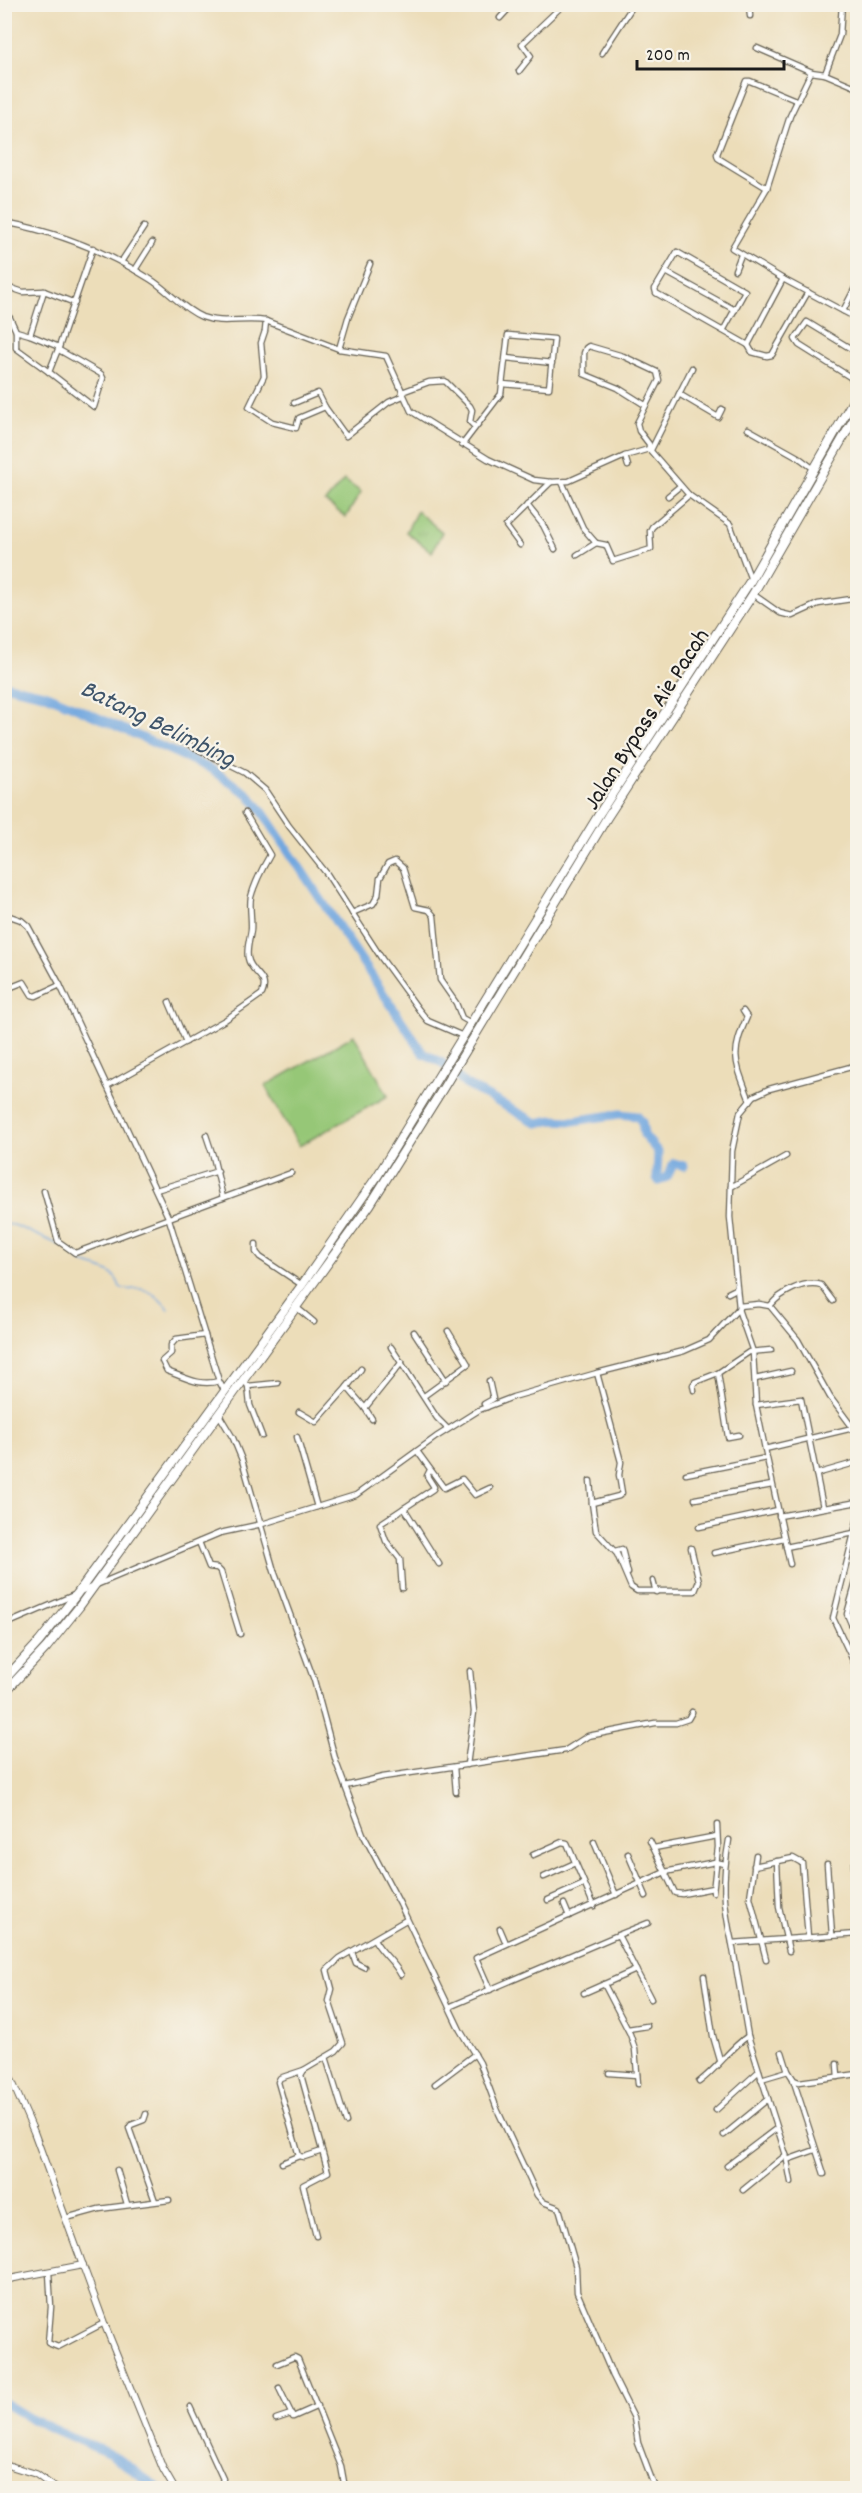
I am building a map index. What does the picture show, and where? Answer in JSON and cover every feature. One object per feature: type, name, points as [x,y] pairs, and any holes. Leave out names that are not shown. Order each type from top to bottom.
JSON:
[{"type":"highway","points":[[4,1693],[47,1647],[218,1413],[246,1382],[302,1286],[378,1175],[440,1078],[471,1023],[595,821],[781,537],[814,469],[858,393]]},
{"type":"highway","name":"Jalan Bypass Aie Pacah","points":[[286,1314],[296,1307],[370,1205],[608,816],[753,594],[781,537],[858,412]]},
{"type":"highway","points":[[719,629],[727,634]]},
{"type":"highway","points":[[4,1680],[39,1642],[77,1594],[224,1390],[286,1314]]},
{"type":"street","points":[[500,18],[513,4]]},
{"type":"street","points":[[519,71],[531,56],[521,45],[564,4]]},
{"type":"street","points":[[602,53],[634,4]]},
{"type":"street","points":[[749,4],[750,16]]},
{"type":"street","points":[[825,74],[840,35],[842,4]]},
{"type":"street","points":[[757,48],[812,72],[825,74],[858,88]]},
{"type":"street","points":[[812,72],[790,116],[767,188],[732,247],[741,255],[858,320]]},
{"type":"street","points":[[767,188],[718,158],[717,154],[746,81],[798,100]]},
{"type":"street","points":[[4,222],[40,229],[93,248],[135,270],[200,316],[220,321],[255,319],[266,321],[339,349],[386,356],[411,411],[462,444],[524,476],[551,482],[576,478],[625,456],[650,449],[692,368]]},
{"type":"street","points":[[121,262],[144,227]]},
{"type":"street","points":[[135,270],[152,243]]},
{"type":"street","points":[[49,372],[93,248]]},
{"type":"street","points":[[723,330],[745,291],[677,252],[655,289],[656,293],[748,345],[752,352],[772,355],[808,292]]},
{"type":"street","points":[[735,270],[741,255]]},
{"type":"street","points":[[339,349],[369,264]]},
{"type":"street","points":[[666,272],[735,310]]},
{"type":"street","points":[[748,345],[783,279]]},
{"type":"street","points":[[843,310],[858,282]]},
{"type":"street","points":[[15,289],[23,292],[44,291],[75,303]]},
{"type":"street","points":[[30,335],[44,291]]},
{"type":"street","points":[[10,318],[16,331],[16,348],[95,406],[103,378],[101,374],[59,348],[16,331]]},
{"type":"street","points":[[266,321],[261,343],[264,376],[250,408],[272,422],[294,429],[298,427],[299,418],[325,407]]},
{"type":"street","points":[[858,352],[807,322],[802,325],[795,340],[799,345],[858,382]]},
{"type":"street","points":[[462,444],[496,402],[503,384],[508,336],[510,334],[554,339],[549,388],[503,384]]},
{"type":"street","points":[[645,405],[618,388],[584,374],[586,348],[589,346],[623,356],[657,372],[659,380],[637,423],[639,431],[650,444],[650,449],[680,486],[730,524],[751,580]]},
{"type":"street","points":[[506,358],[552,363]]},
{"type":"street","points":[[851,378],[858,367]]},
{"type":"street","points":[[294,403],[318,393],[346,436],[402,394],[429,382],[445,381],[470,406],[472,410],[470,422],[475,427]]},
{"type":"street","points":[[679,394],[718,417],[722,409]]},
{"type":"street","points":[[748,429],[798,457],[814,469]]},
{"type":"street","points":[[625,456],[628,466]]},
{"type":"street","points":[[520,545],[506,526],[551,482]]},
{"type":"street","points":[[562,482],[583,528],[596,543],[606,545],[613,561],[648,551],[652,547],[650,531],[652,527],[689,495]]},
{"type":"street","points":[[668,496],[680,486]]},
{"type":"street","points":[[527,505],[543,525],[555,549]]},
{"type":"street","points":[[577,555],[596,543]]},
{"type":"street","points":[[753,594],[771,608],[792,616],[818,604],[858,598]]},
{"type":"street","points":[[162,731],[245,773],[265,790],[327,874],[424,1016],[428,1021],[462,1039]]},
{"type":"street","points":[[107,1086],[225,1020],[236,1010],[255,999],[265,987],[263,978],[250,965],[248,953],[251,898],[264,862],[270,855],[245,813]]},
{"type":"street","points":[[352,913],[373,904],[378,895],[380,878],[388,864],[395,861],[401,865],[415,907],[429,910],[434,916],[441,984],[455,1000],[462,1018],[471,1023]]},
{"type":"street","points":[[4,914],[25,923],[60,985],[156,1190],[169,1219],[219,1381],[224,1390]]},
{"type":"street","points":[[4,990],[24,982],[32,995],[36,996],[60,985]]},
{"type":"street","points":[[169,1002],[186,1042]]},
{"type":"street","points":[[743,1011],[747,1017],[735,1049],[739,1071],[750,1101]]},
{"type":"street","points":[[790,1564],[756,1405],[753,1352],[736,1290],[730,1217],[734,1137],[742,1108],[761,1092],[858,1065]]},
{"type":"street","points":[[206,1135],[218,1171],[223,1198]]},
{"type":"street","points":[[731,1188],[786,1156]]},
{"type":"street","points":[[156,1190],[218,1171]]},
{"type":"street","points":[[44,1191],[58,1241],[75,1253],[291,1173]]},
{"type":"street","points":[[256,1244],[256,1252],[260,1257],[302,1286]]},
{"type":"street","points":[[770,1306],[779,1297],[812,1283],[821,1285],[833,1301]]},
{"type":"street","points":[[728,1293],[736,1290]]},
{"type":"street","points":[[4,1625],[93,1585],[199,1542],[229,1531],[262,1524],[361,1493],[448,1429],[487,1407],[597,1372],[684,1351],[701,1344],[718,1332],[739,1307],[759,1304],[770,1306],[798,1340],[831,1397],[855,1429],[765,1449]]},
{"type":"street","points":[[296,1307],[314,1322]]},
{"type":"street","points":[[424,1396],[467,1366],[469,1362],[448,1331]]},
{"type":"street","points":[[414,1332],[446,1381]]},
{"type":"street","points":[[205,1335],[176,1339],[171,1345],[171,1353],[162,1358],[162,1361],[167,1371],[184,1378],[199,1383],[219,1381]]},
{"type":"street","points":[[391,1347],[437,1418],[448,1429]]},
{"type":"street","points":[[694,1390],[695,1382],[718,1373],[746,1353],[771,1350]]},
{"type":"street","points":[[365,1408],[402,1362]]},
{"type":"street","points":[[299,1412],[316,1422],[361,1369]]},
{"type":"street","points":[[755,1379],[791,1371]]},
{"type":"street","points":[[592,1503],[619,1496],[622,1493],[619,1475],[621,1462],[597,1372]]},
{"type":"street","points":[[718,1373],[728,1437]]},
{"type":"street","points":[[487,1407],[484,1404],[493,1399],[489,1381]]},
{"type":"street","points":[[262,1437],[250,1405],[246,1382],[278,1383]]},
{"type":"street","points":[[347,1387],[372,1419]]},
{"type":"street","points":[[756,1405],[801,1398],[823,1507]]},
{"type":"street","points":[[218,1413],[233,1438],[262,1524],[274,1571],[314,1680],[336,1762],[363,1834],[400,1904],[460,2030],[475,2054],[505,2128],[537,2195],[543,2202],[559,2208],[576,2267],[577,2292],[613,2376],[634,2418],[640,2448],[655,2488]]},
{"type":"street","points":[[720,1439],[739,1435]]},
{"type":"street","points":[[297,1437],[316,1507]]},
{"type":"street","points":[[417,1451],[444,1488],[462,1479],[475,1495],[490,1488]]},
{"type":"street","points":[[686,1474],[766,1458]]},
{"type":"street","points":[[816,1474],[858,1462]]},
{"type":"street","points":[[402,1588],[400,1559],[386,1541],[380,1524],[433,1490],[434,1487],[427,1476],[430,1470]]},
{"type":"street","points":[[590,1481],[596,1531],[615,1551],[631,1587],[637,1591],[695,1592],[699,1581],[691,1548]]},
{"type":"street","points":[[695,1499],[772,1485]]},
{"type":"street","points":[[699,1527],[858,1502]]},
{"type":"street","points":[[404,1508],[439,1564]]},
{"type":"street","points":[[858,1517],[833,1618],[858,1671]]},
{"type":"street","points":[[786,1547],[854,1533]]},
{"type":"street","points":[[714,1553],[784,1538]]},
{"type":"street","points":[[199,1542],[209,1568],[218,1568],[222,1575],[240,1634]]},
{"type":"street","points":[[615,1551],[622,1549],[628,1573]]},
{"type":"street","points":[[858,1575],[848,1614],[858,1640]]},
{"type":"street","points":[[652,1581],[656,1592]]},
{"type":"street","points":[[467,1765],[474,1712],[470,1671]]},
{"type":"street","points":[[345,1786],[376,1778],[566,1750],[588,1736],[654,1723],[676,1723],[688,1719],[692,1712]]},
{"type":"street","points":[[453,1767],[456,1792]]},
{"type":"street","points":[[650,1841],[673,1891],[678,1894],[713,1890],[717,1825]]},
{"type":"street","points":[[654,1848],[717,1836]]},
{"type":"street","points":[[729,1840],[725,1864],[724,1913],[732,1943],[748,2036],[786,2158],[790,2182]]},
{"type":"street","points":[[533,1855],[566,1842],[594,1906]]},
{"type":"street","points":[[594,1842],[616,1895]]},
{"type":"street","points":[[628,1854],[646,1896]]},
{"type":"street","points":[[756,1855],[750,1897],[766,1959]]},
{"type":"street","points":[[754,1866],[794,1858],[802,1863],[808,1937]]},
{"type":"street","points":[[777,1861],[779,1907],[789,1950]]},
{"type":"street","points":[[490,1990],[476,1958],[665,1872],[715,1862],[725,1864]]},
{"type":"street","points":[[544,1877],[575,1863]]},
{"type":"street","points":[[827,1863],[832,1935]]},
{"type":"street","points":[[854,1865],[858,1910]]},
{"type":"street","points":[[548,1900],[585,1884]]},
{"type":"street","points":[[564,1904],[570,1916]]},
{"type":"street","points":[[299,2156],[278,2081],[280,2078],[304,2070],[340,2047],[343,2040],[329,2001],[332,1989],[327,1970],[335,1962],[406,1920]]},
{"type":"street","points":[[449,2007],[648,1923]]},
{"type":"street","points":[[500,1929],[506,1943]]},
{"type":"street","points":[[732,1943],[858,1934]]},
{"type":"street","points":[[618,1935],[651,1999]]},
{"type":"street","points":[[374,1939],[381,1951],[392,1960],[401,1975]]},
{"type":"street","points":[[352,1952],[356,1963],[364,1968]]},
{"type":"street","points":[[584,1993],[636,1970]]},
{"type":"street","points":[[704,1976],[713,2036],[720,2060]]},
{"type":"street","points":[[604,1984],[628,2029],[635,2049],[638,2084]]},
{"type":"street","points":[[628,2029],[647,2026]]},
{"type":"street","points":[[699,2082],[748,2036]]},
{"type":"street","points":[[782,2052],[824,2174]]},
{"type":"street","points":[[435,2084],[475,2054]]},
{"type":"street","points":[[326,2057],[346,2122]]},
{"type":"street","points":[[4,2063],[34,2132],[104,2323],[163,2469],[174,2488]]},
{"type":"street","points":[[837,2064],[838,2076]]},
{"type":"street","points":[[304,2070],[301,2075],[328,2172],[303,2185],[316,2236]]},
{"type":"street","points":[[716,2110],[759,2071]]},
{"type":"street","points":[[761,2079],[788,2071]]},
{"type":"street","points":[[609,2073],[637,2075]]},
{"type":"street","points":[[793,2079],[799,2082],[858,2074]]},
{"type":"street","points":[[724,2135],[768,2099]]},
{"type":"street","points":[[146,2114],[144,2120],[129,2128],[155,2201]]},
{"type":"street","points":[[728,2166],[777,2128]]},
{"type":"street","points":[[743,2190],[786,2158],[814,2150]]},
{"type":"street","points":[[282,2163],[299,2156],[304,2157],[322,2151]]},
{"type":"street","points":[[117,2170],[127,2205]]},
{"type":"street","points":[[66,2218],[127,2205],[168,2200]]},
{"type":"street","points":[[4,2280],[83,2265]]},
{"type":"street","points":[[49,2272],[51,2307],[48,2343],[51,2346],[58,2347],[104,2323]]},
{"type":"street","points":[[277,2364],[294,2357],[298,2358],[341,2466],[345,2488]]},
{"type":"street","points":[[279,2388],[291,2414]]},
{"type":"street","points":[[276,2419],[291,2414],[295,2416],[318,2406]]},
{"type":"street","points":[[190,2407],[222,2475],[223,2481],[216,2488]]},
{"type":"street","points":[[4,2464],[36,2474],[55,2488]]},
{"type":"green space","points":[[344,480],[361,492],[346,517],[325,502]]},
{"type":"green space","points":[[417,511],[442,532],[432,552],[406,532]]},
{"type":"green space","points":[[354,1035],[388,1096],[299,1146],[265,1086]]},
{"type":"waterway","points":[[4,162],[8,164]]},
{"type":"waterway","name":"Batang Belimbing","points":[[4,685],[44,694],[68,704],[211,769],[248,794],[262,811],[423,1053],[441,1062],[465,1084],[537,1123],[553,1120],[573,1121],[620,1114],[637,1116],[642,1122],[644,1135],[658,1152],[657,1178],[659,1181],[667,1177],[674,1163],[684,1166]]},
{"type":"waterway","points":[[4,1224],[14,1225],[62,1246]]},
{"type":"waterway","points":[[76,1255],[86,1264],[111,1274],[120,1287],[149,1292],[169,1309]]},
{"type":"waterway","points":[[4,2403],[29,2418],[112,2455],[158,2488]]}]
